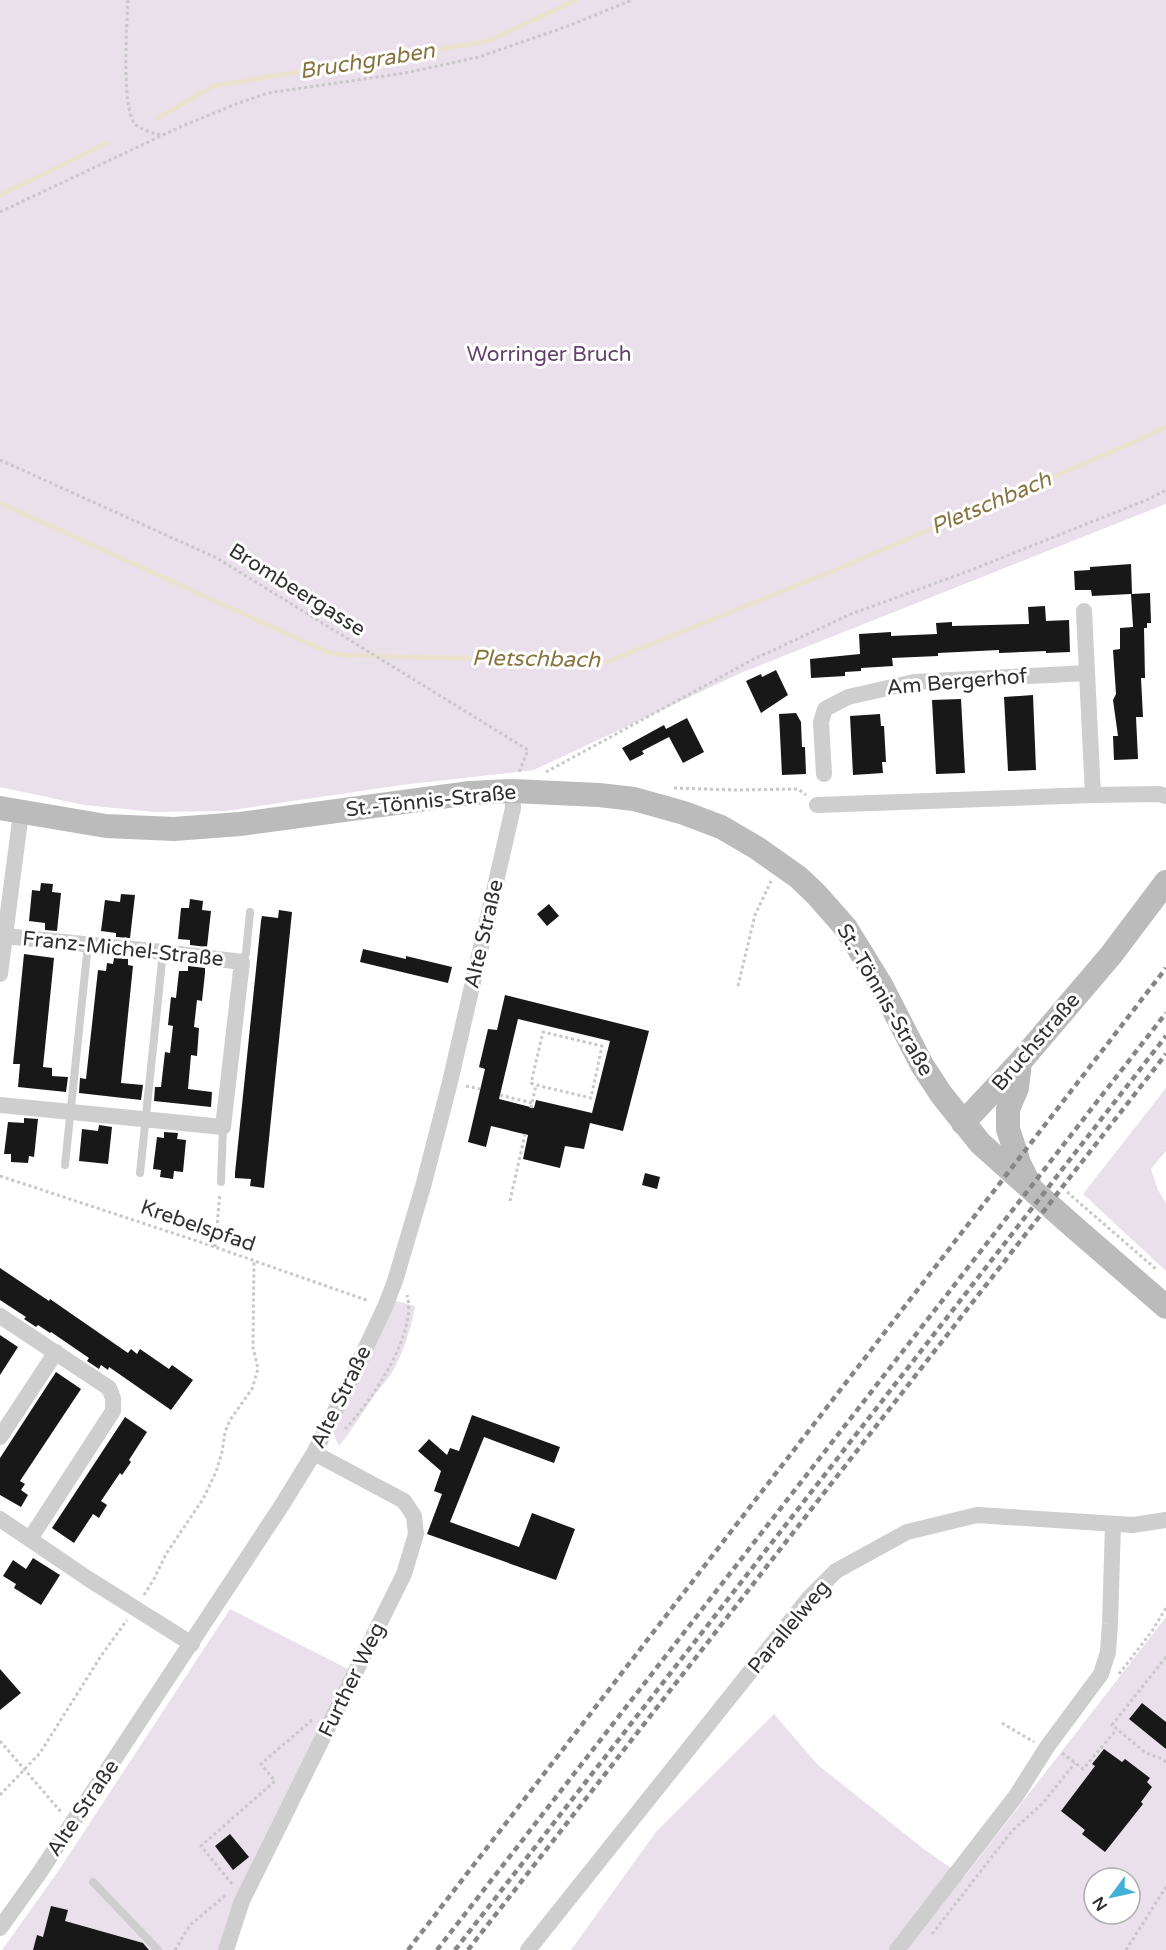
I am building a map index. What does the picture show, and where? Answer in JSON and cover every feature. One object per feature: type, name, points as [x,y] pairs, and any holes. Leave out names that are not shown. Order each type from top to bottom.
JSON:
[{"type":"main road","name":"St.-Tönnis-Straße","points":[[10,811],[106,826],[174,829],[240,824],[470,793],[512,791],[599,795],[648,802],[684,813],[721,827],[780,864],[816,894],[846,928],[881,985],[922,1065],[963,1123]]},
{"type":"main road","name":"Bruchstraße","points":[[963,1123],[1020,1062],[1111,955],[1166,882]]},
{"type":"main road","points":[[1020,1062],[1017,1088],[1008,1109],[1008,1129],[1019,1163],[1032,1191]]},
{"type":"main road","points":[[963,1123],[980,1143],[1032,1191],[1166,1307]]},
{"type":"street","points":[[1084,611],[1093,795]]},
{"type":"street","name":"Am Bergerhof","points":[[824,774],[821,722],[825,709],[848,697],[914,682],[1087,673]]},
{"type":"street","name":"Alte Straße","points":[[0,1928],[192,1644],[282,1505],[314,1453],[385,1307],[424,1183],[450,1082],[513,808],[512,791]]},
{"type":"street","points":[[817,805],[1093,795],[1159,794],[1166,796]]},
{"type":"street","points":[[0,974],[10,811]]},
{"type":"street","name":"Franz-Michel-Straße","points":[[4,936],[242,962],[223,1127]]},
{"type":"street","points":[[0,1105],[223,1127]]},
{"type":"street","points":[[0,1316],[109,1388],[113,1398],[113,1411],[30,1539]]},
{"type":"street","points":[[0,1437],[56,1352]]},
{"type":"street","name":"Further Weg","points":[[226,1950],[242,1901],[404,1574],[416,1534],[414,1516],[404,1501],[314,1453]]},
{"type":"street","name":"Parallelweg","points":[[528,1950],[809,1598],[836,1571],[907,1532],[977,1515],[1133,1525],[1166,1520]]},
{"type":"street","points":[[0,1519],[192,1644]]},
{"type":"street","points":[[897,1950],[1016,1796],[1047,1747],[1101,1674],[1108,1652],[1113,1524]]},
{"type":"lane","name":"Franz-Michel-Straße","points":[[242,962],[246,953],[250,912]]},
{"type":"lane","points":[[65,1165],[88,944]]},
{"type":"lane","points":[[140,1173],[163,952]]},
{"type":"lane","name":"Franz-Michel-Straße","points":[[221,1182],[223,1127]]},
{"type":"lane","points":[[93,1882],[158,1950]]},
{"type":"path","points":[[128,0],[125,51],[130,110],[134,122],[143,130],[162,135]]},
{"type":"path","points":[[0,212],[162,135],[268,93],[405,73],[479,57],[568,26],[632,0]]},
{"type":"path","name":"Brombeergasse","points":[[0,460],[217,558],[528,750],[512,791]]},
{"type":"path","points":[[544,774],[754,659],[851,614],[966,572],[1149,499],[1166,490]]},
{"type":"path","points":[[648,802],[655,788],[798,789],[817,805]]},
{"type":"path","points":[[738,986],[755,915],[780,864]]},
{"type":"path","points":[[543,1032],[602,1046],[591,1098],[536,1085],[531,1083],[543,1032]]},
{"type":"path","points":[[500,1095],[532,1105],[536,1085]]},
{"type":"path","points":[[510,1201],[525,1134]]},
{"type":"path","name":"Krebelspfad","points":[[0,1176],[215,1247],[385,1307]]},
{"type":"path","points":[[215,1247],[221,1182]]},
{"type":"path","points":[[0,1796],[40,1753],[101,1656],[154,1579],[166,1554],[203,1499],[216,1472],[225,1432],[230,1420],[252,1389],[258,1369],[253,1347],[254,1261]]},
{"type":"path","points":[[342,1433],[387,1372],[408,1323],[408,1298],[401,1282],[395,1281]]},
{"type":"path","points":[[1166,1657],[1112,1725],[1146,1753],[1166,1762]]},
{"type":"path","points":[[235,1887],[201,1846],[275,1781],[261,1764],[312,1720]]},
{"type":"path","points":[[0,1741],[72,1824]]},
{"type":"path","points":[[931,1935],[1012,1831],[1043,1803],[1075,1762]]},
{"type":"path","points":[[1126,1950],[1166,1887]]},
{"type":"path","points":[[175,1950],[190,1925],[226,1895]]},
{"type":"green space","name":"Worringer Bruch","points":[[0,0],[1166,0],[1166,504],[743,672],[534,770],[402,785],[226,811],[155,812],[84,805],[0,787]]},
{"type":"green space","points":[[1166,1088],[1166,1151],[1151,1169],[1158,1190],[1166,1203],[1166,1271],[1083,1194]]},
{"type":"green space","points":[[396,1301],[415,1306],[402,1353],[389,1377],[339,1446],[332,1430],[392,1303]]},
{"type":"green space","points":[[230,1609],[352,1671],[221,1950],[2,1950],[59,1870]]},
{"type":"green space","points":[[1166,1617],[1166,1950],[571,1950],[656,1832],[774,1714],[818,1765],[925,1850],[964,1877]]},
{"type":"building","points":[[1131,564],[1132,594],[1150,593],[1151,623],[1147,623],[1147,628],[1144,628],[1145,678],[1141,678],[1143,717],[1136,717],[1138,759],[1114,760],[1113,736],[1118,736],[1113,700],[1116,694],[1113,650],[1120,649],[1120,628],[1133,627],[1131,594],[1092,596],[1091,590],[1075,590],[1074,571],[1090,570],[1090,567]]},
{"type":"building","points":[[1045,606],[1046,621],[1069,620],[1070,652],[999,653],[999,650],[938,653],[938,656],[892,658],[893,666],[861,668],[861,671],[845,672],[845,676],[811,678],[810,659],[860,654],[859,634],[891,632],[891,636],[937,634],[936,623],[952,622],[952,626],[1029,624],[1028,607]]},
{"type":"building","points":[[776,670],[788,695],[761,713],[746,681]]},
{"type":"building","points":[[1033,695],[1036,770],[1008,771],[1004,697]]},
{"type":"building","points":[[961,699],[965,773],[936,774],[932,700]]},
{"type":"building","points":[[796,713],[801,722],[806,774],[782,775],[779,714]]},
{"type":"building","points":[[880,714],[881,726],[884,726],[886,762],[882,762],[883,773],[853,775],[850,716]]},
{"type":"building","points":[[687,718],[704,752],[683,763],[669,737],[642,751],[644,754],[630,761],[622,748],[664,725],[666,729]]},
{"type":"building","points":[[41,883],[53,884],[52,892],[61,893],[57,931],[45,930],[45,923],[29,921],[32,890],[40,891]]},
{"type":"building","points":[[121,894],[135,895],[130,938],[116,937],[116,933],[101,931],[105,900],[120,902]]},
{"type":"building","points":[[190,899],[203,901],[202,910],[211,911],[207,947],[190,945],[190,940],[178,939],[181,908],[189,908]]},
{"type":"building","points":[[549,904],[559,916],[547,926],[537,914]]},
{"type":"building","points":[[279,910],[292,912],[264,1188],[250,1186],[251,1179],[235,1178],[235,1173],[261,921],[262,916],[278,918]]},
{"type":"building","points":[[363,949],[452,967],[448,983],[360,962]]},
{"type":"building","points":[[24,954],[54,958],[43,1067],[52,1068],[52,1076],[68,1077],[66,1092],[18,1087],[20,1064],[13,1064]]},
{"type":"building","points":[[114,958],[128,959],[128,965],[133,966],[121,1083],[143,1085],[141,1100],[79,1093],[80,1078],[86,1079],[98,970],[106,971],[107,963],[113,964]]},
{"type":"building","points":[[188,966],[205,968],[205,973],[202,1001],[197,1000],[194,1027],[199,1028],[197,1056],[191,1055],[188,1089],[212,1092],[211,1107],[154,1101],[155,1087],[161,1087],[165,1052],[170,1053],[173,1026],[168,1025],[171,997],[176,998],[179,971],[188,971]]},
{"type":"building","points":[[505,995],[649,1031],[623,1131],[590,1123],[584,1149],[565,1146],[560,1168],[523,1159],[528,1135],[491,1126],[486,1147],[468,1142],[485,1069],[479,1067],[488,1029],[497,1030]],"holes":[[[518,1019],[610,1041],[592,1113],[536,1100],[534,1108],[499,1099]]]},
{"type":"building","points":[[24,1118],[38,1119],[34,1157],[29,1156],[28,1163],[11,1162],[11,1154],[4,1154],[8,1122],[24,1123]]},
{"type":"building","points":[[99,1125],[112,1127],[108,1164],[79,1161],[82,1129],[98,1131]]},
{"type":"building","points":[[164,1132],[178,1133],[177,1139],[186,1140],[183,1172],[174,1171],[173,1179],[160,1177],[161,1170],[153,1169],[157,1137],[164,1138]]},
{"type":"building","points":[[645,1173],[660,1177],[657,1189],[642,1185]]},
{"type":"building","points":[[0,1268],[49,1301],[50,1299],[128,1353],[131,1349],[137,1354],[140,1349],[169,1369],[172,1365],[193,1380],[171,1410],[109,1367],[108,1370],[101,1365],[99,1369],[87,1361],[89,1358],[51,1332],[38,1325],[36,1327],[24,1319],[26,1317],[0,1300]]},
{"type":"building","points":[[0,1335],[18,1347],[0,1375]]},
{"type":"building","points":[[56,1372],[81,1389],[20,1481],[25,1484],[21,1490],[28,1495],[21,1507],[0,1495],[0,1458]]},
{"type":"building","points":[[472,1415],[560,1447],[554,1463],[484,1437],[450,1522],[519,1547],[532,1513],[575,1529],[556,1580],[427,1534],[442,1494],[434,1491],[441,1471],[418,1451],[429,1439],[447,1455],[450,1448],[459,1451]]},
{"type":"building","points":[[125,1417],[147,1432],[129,1460],[131,1462],[122,1475],[120,1473],[101,1501],[107,1505],[99,1518],[93,1514],[74,1543],[52,1528]]},
{"type":"building","points":[[33,1558],[60,1575],[41,1605],[14,1588],[16,1584],[3,1576],[13,1560],[26,1569]]},
{"type":"building","points":[[0,1669],[21,1693],[0,1710]]},
{"type":"building","points":[[1142,1703],[1166,1722],[1166,1749],[1129,1719]]},
{"type":"building","points":[[1104,1749],[1122,1762],[1125,1759],[1150,1778],[1147,1782],[1152,1787],[1141,1802],[1143,1804],[1105,1852],[1082,1834],[1085,1830],[1061,1811],[1095,1766],[1092,1764]]},
{"type":"building","points":[[230,1834],[249,1857],[233,1870],[215,1846]]},
{"type":"building","points":[[51,1906],[68,1910],[65,1921],[143,1943],[149,1950],[33,1950],[37,1935],[43,1937]]},
{"type":"waterway","name":"Bruchgraben","points":[[158,118],[213,86],[488,41],[576,0]]},
{"type":"waterway","name":"Bruchgraben","points":[[0,195],[107,143]]},
{"type":"waterway","name":"Pletschbach","points":[[0,503],[327,652],[341,655],[607,662],[835,570],[1166,427]]},
{"type":"railway","points":[[408,1950],[1166,968]]},
{"type":"railway","points":[[437,1950],[1166,1013]]},
{"type":"railway","points":[[455,1950],[1166,1036]]},
{"type":"railway","points":[[468,1950],[1166,1054]]}]
